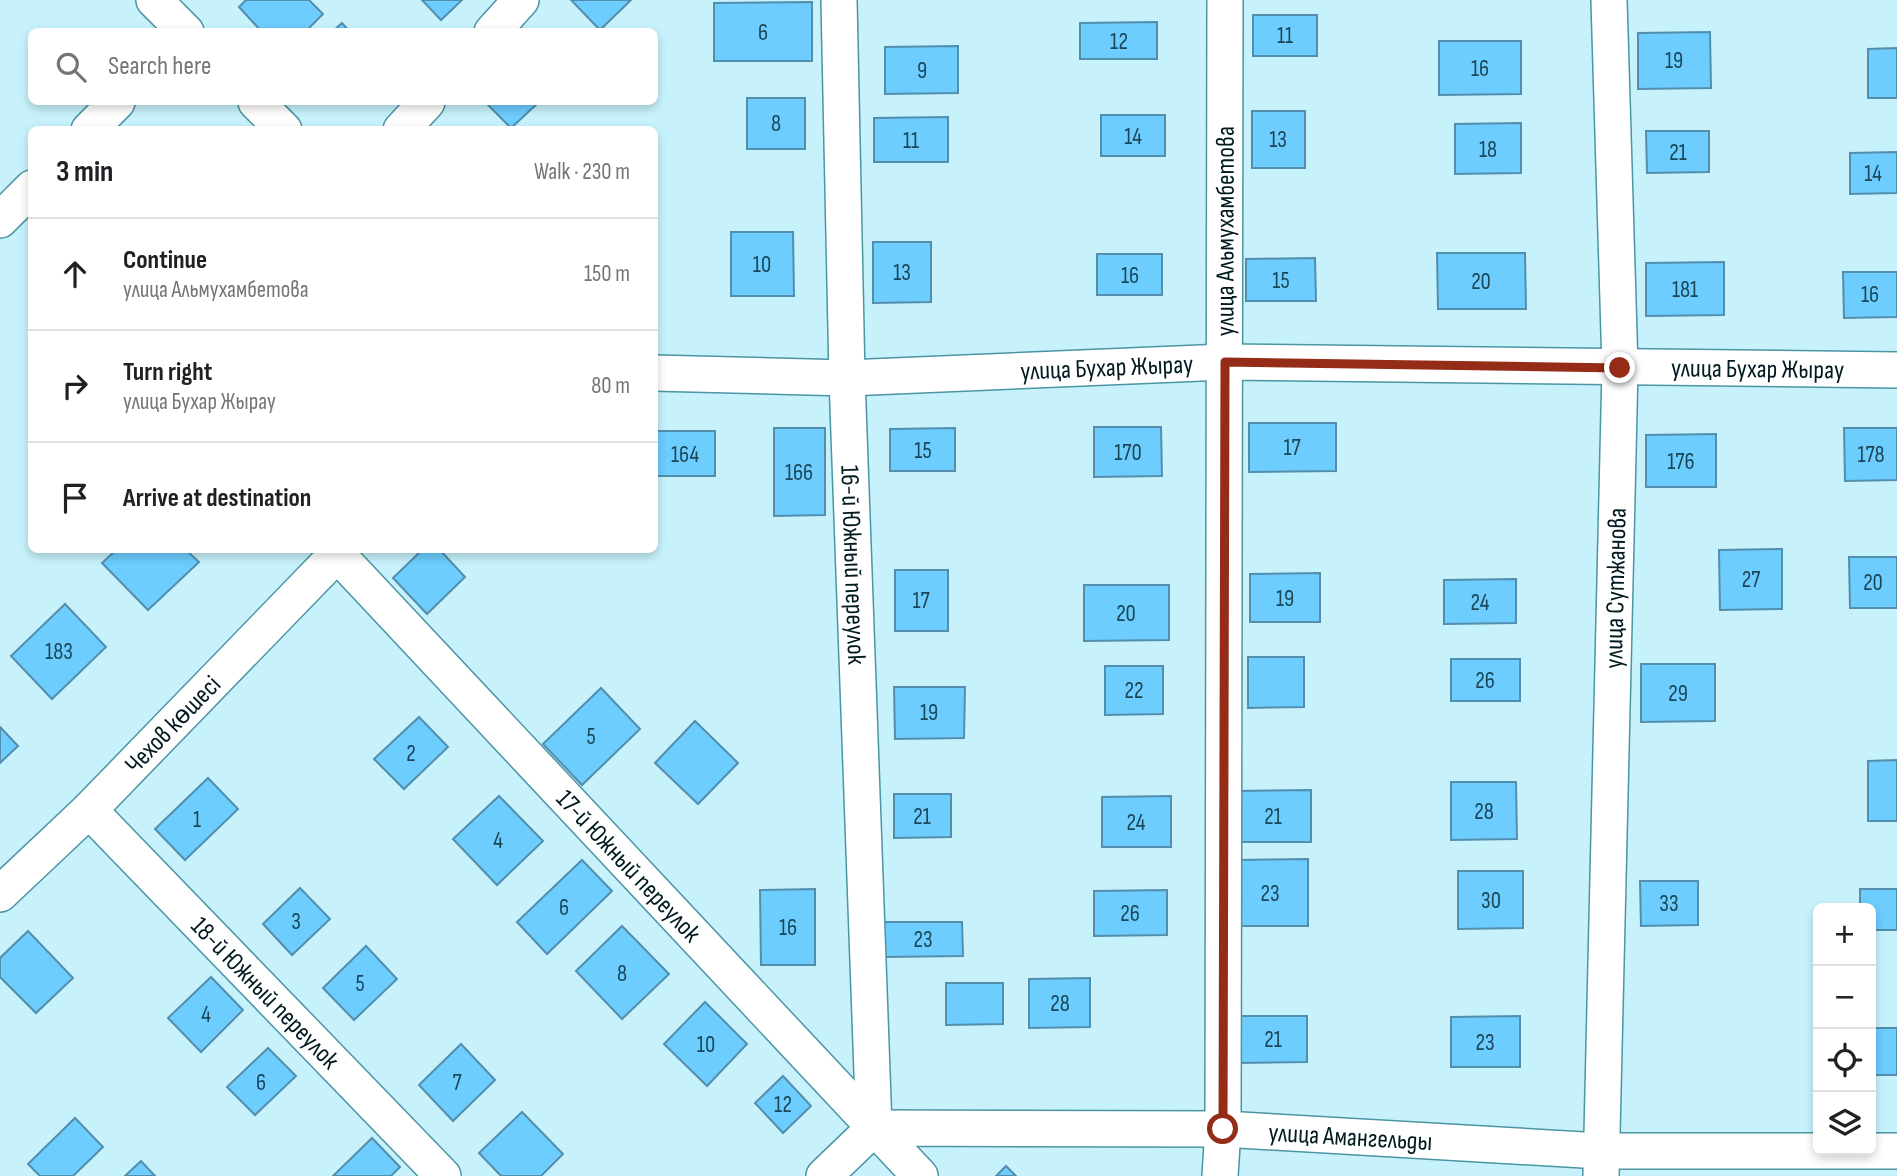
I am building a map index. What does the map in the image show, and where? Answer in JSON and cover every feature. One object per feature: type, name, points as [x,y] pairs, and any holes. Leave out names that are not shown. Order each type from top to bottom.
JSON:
[{"type":"street","points":[[154,0],[182,28]]},
{"type":"street","points":[[496,28],[521,0]]},
{"type":"street","name":"16-й Южный переулок","points":[[839,0],[846,378],[874,1128]]},
{"type":"street","name":"улица Альмухамбетова","points":[[1220,1176],[1223,1129],[1225,0]]},
{"type":"street","name":"улица Сутжанова","points":[[1601,1163],[1620,368],[1609,0]]},
{"type":"street","points":[[93,126],[114,105]]},
{"type":"street","points":[[259,105],[280,126]]},
{"type":"street","points":[[405,126],[424,105]]},
{"type":"street","points":[[0,220],[28,192]]},
{"type":"street","name":"улица Бухар Жырау","points":[[658,373],[846,378],[1225,362],[1897,370]]},
{"type":"street","name":"Чехов көшесі","points":[[0,894],[89,810],[338,553]]},
{"type":"street","name":"17-й Южный переулок","points":[[340,553],[920,1176]]},
{"type":"street","name":"18-й Южный переулок","points":[[89,810],[443,1176]]},
{"type":"street","points":[[824,1176],[874,1128]]},
{"type":"street","name":"улица Амангельды","points":[[874,1128],[1223,1129],[1601,1163],[1897,1151]]},
{"type":"building","points":[[246,0],[309,0],[323,14],[309,28],[258,28],[239,7]]},
{"type":"building","points":[[422,0],[462,0],[441,20]]},
{"type":"building","points":[[571,0],[631,0],[602,28],[598,28]]},
{"type":"building","points":[[812,2],[812,61],[714,61],[714,3]]},
{"type":"building","points":[[1253,15],[1317,15],[1317,56],[1253,56]]},
{"type":"building","points":[[1157,22],[1157,59],[1080,59],[1080,23]]},
{"type":"building","points":[[1710,32],[1711,88],[1638,89],[1638,33]]},
{"type":"building","points":[[1439,41],[1521,41],[1521,94],[1439,95]]},
{"type":"building","points":[[958,46],[958,93],[885,94],[885,47]]},
{"type":"building","points":[[1897,48],[1897,98],[1868,98],[1868,49]]},
{"type":"building","points":[[747,98],[805,98],[805,149],[747,149]]},
{"type":"building","points":[[488,105],[536,105],[513,126],[509,126]]},
{"type":"building","points":[[1252,111],[1305,111],[1305,168],[1252,168]]},
{"type":"building","points":[[1101,115],[1165,115],[1165,156],[1101,156]]},
{"type":"building","points":[[948,117],[948,162],[874,162],[874,118]]},
{"type":"building","points":[[1521,123],[1521,173],[1455,174],[1455,124]]},
{"type":"building","points":[[1646,131],[1709,131],[1709,172],[1647,173]]},
{"type":"building","points":[[1897,152],[1897,193],[1850,194],[1850,153]]},
{"type":"building","points":[[731,232],[793,232],[794,296],[731,296]]},
{"type":"building","points":[[873,242],[931,242],[931,302],[873,303]]},
{"type":"building","points":[[1437,253],[1525,253],[1526,309],[1438,309]]},
{"type":"building","points":[[1097,254],[1162,254],[1162,295],[1097,295]]},
{"type":"building","points":[[1315,258],[1316,301],[1246,301],[1246,259]]},
{"type":"building","points":[[1724,262],[1724,315],[1646,316],[1646,263]]},
{"type":"building","points":[[1843,272],[1897,272],[1897,317],[1844,318]]},
{"type":"building","points":[[1249,423],[1336,423],[1336,471],[1249,472]]},
{"type":"building","points":[[1094,427],[1161,427],[1162,476],[1094,477]]},
{"type":"building","points":[[774,428],[825,428],[825,515],[774,516]]},
{"type":"building","points":[[955,428],[955,471],[890,471],[890,429]]},
{"type":"building","points":[[1844,428],[1897,428],[1897,480],[1845,481]]},
{"type":"building","points":[[658,431],[715,431],[715,476],[658,476]]},
{"type":"building","points":[[1716,434],[1716,487],[1646,487],[1646,435]]},
{"type":"building","points":[[1782,549],[1782,609],[1720,610],[1719,550]]},
{"type":"building","points":[[113,553],[189,553],[199,562],[148,610],[102,563]]},
{"type":"building","points":[[419,553],[443,553],[465,577],[427,614],[393,578]]},
{"type":"building","points":[[1849,557],[1897,557],[1897,608],[1850,608]]},
{"type":"building","points":[[895,570],[948,570],[948,631],[895,631]]},
{"type":"building","points":[[1320,573],[1320,622],[1250,622],[1250,574]]},
{"type":"building","points":[[1516,579],[1516,623],[1444,624],[1444,580]]},
{"type":"building","points":[[1084,585],[1169,585],[1169,640],[1084,641]]},
{"type":"building","points":[[65,604],[106,647],[52,699],[11,656]]},
{"type":"building","points":[[1248,657],[1304,657],[1304,707],[1248,708]]},
{"type":"building","points":[[1451,659],[1520,659],[1520,701],[1451,701]]},
{"type":"building","points":[[1641,664],[1715,664],[1715,721],[1641,722]]},
{"type":"building","points":[[1105,666],[1163,666],[1163,714],[1105,715]]},
{"type":"building","points":[[894,687],[965,687],[964,738],[895,739]]},
{"type":"building","points":[[601,688],[640,729],[582,785],[543,744]]},
{"type":"building","points":[[419,717],[448,747],[404,789],[374,759]]},
{"type":"building","points":[[695,721],[738,763],[698,804],[655,763]]},
{"type":"building","points":[[0,727],[18,746],[0,763]]},
{"type":"building","points":[[1897,760],[1897,821],[1868,821],[1868,761]]},
{"type":"building","points":[[208,778],[238,809],[185,860],[155,829]]},
{"type":"building","points":[[1451,782],[1516,782],[1517,839],[1451,840]]},
{"type":"building","points":[[1311,790],[1311,842],[1236,842],[1235,791]]},
{"type":"building","points":[[894,794],[951,794],[951,837],[894,838]]},
{"type":"building","points":[[499,796],[543,841],[497,885],[453,839]]},
{"type":"building","points":[[1171,796],[1171,847],[1102,847],[1102,797]]},
{"type":"building","points":[[1308,859],[1308,926],[1232,926],[1232,860]]},
{"type":"building","points":[[582,860],[612,891],[547,954],[517,922]]},
{"type":"building","points":[[1458,871],[1523,871],[1523,928],[1458,929]]},
{"type":"building","points":[[1640,881],[1698,881],[1698,925],[1641,926]]},
{"type":"building","points":[[300,888],[330,919],[292,955],[263,924]]},
{"type":"building","points":[[815,889],[815,965],[761,965],[760,890]]},
{"type":"building","points":[[1860,889],[1897,889],[1897,930],[1876,930],[1876,903],[1860,903]]},
{"type":"building","points":[[1167,890],[1167,935],[1094,936],[1094,891]]},
{"type":"building","points":[[884,922],[962,922],[963,956],[884,957]]},
{"type":"building","points":[[622,926],[669,974],[622,1019],[576,971]]},
{"type":"building","points":[[28,931],[73,978],[36,1013],[0,977],[0,958]]},
{"type":"building","points":[[366,946],[397,979],[354,1020],[323,988]]},
{"type":"building","points":[[211,977],[243,1010],[201,1052],[168,1018]]},
{"type":"building","points":[[1090,978],[1090,1027],[1029,1028],[1029,979]]},
{"type":"building","points":[[946,983],[1003,983],[1003,1024],[946,1025]]},
{"type":"building","points":[[705,1002],[747,1044],[707,1086],[664,1044]]},
{"type":"building","points":[[1239,1016],[1307,1016],[1307,1062],[1239,1063]]},
{"type":"building","points":[[1520,1016],[1520,1067],[1451,1067],[1451,1017]]},
{"type":"building","points":[[1876,1028],[1897,1028],[1897,1075],[1876,1075]]},
{"type":"building","points":[[461,1044],[495,1080],[453,1121],[419,1085]]},
{"type":"building","points":[[268,1048],[296,1076],[255,1115],[227,1087]]},
{"type":"building","points":[[783,1076],[811,1106],[783,1133],[755,1103]]},
{"type":"building","points":[[522,1112],[563,1154],[541,1176],[501,1176],[479,1153]]},
{"type":"building","points":[[75,1118],[103,1147],[73,1176],[40,1176],[28,1164]]},
{"type":"building","points":[[372,1138],[400,1167],[391,1176],[333,1176]]},
{"type":"building","points":[[141,1161],[155,1176],[125,1176]]},
{"type":"building","points":[[1006,1166],[1016,1176],[996,1176]]},
{"type":"route","points":[[1223,1129],[1225,362],[1620,368]]}]
